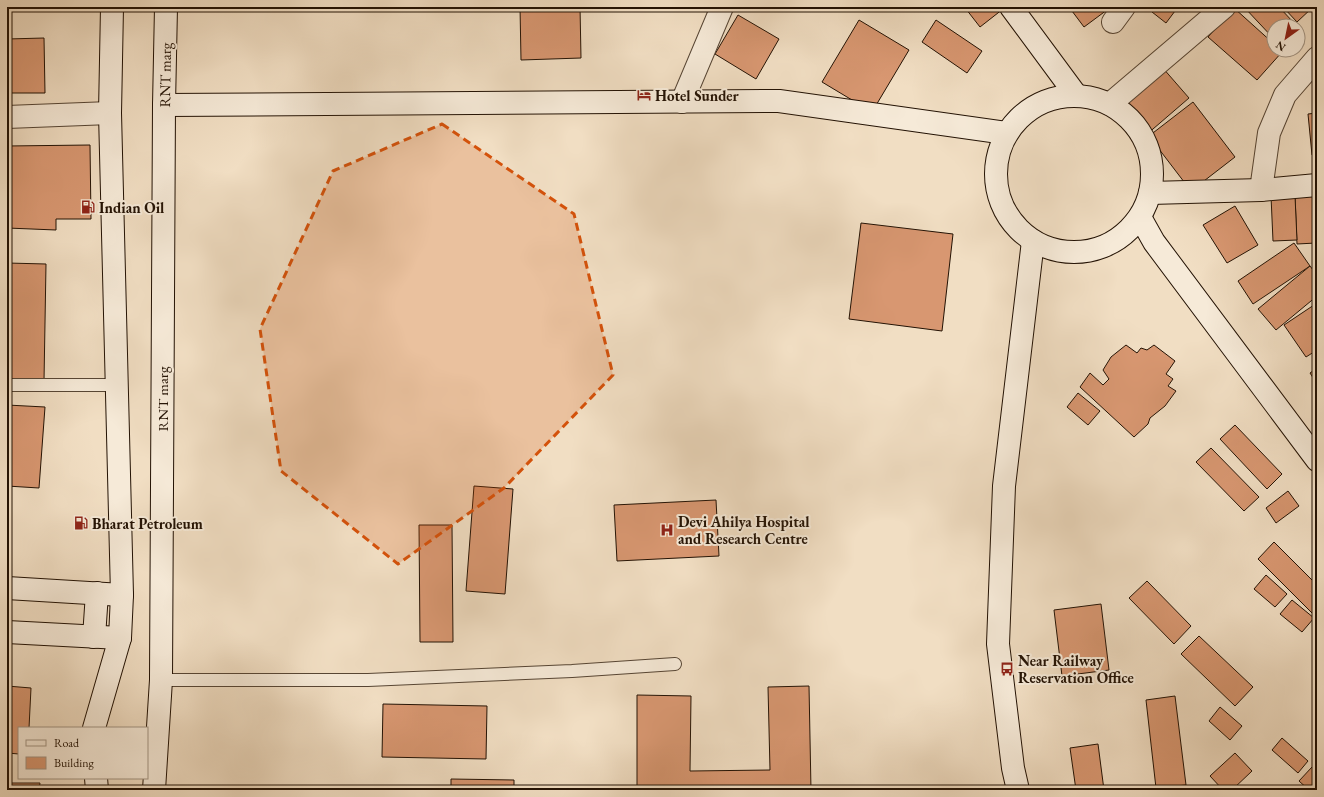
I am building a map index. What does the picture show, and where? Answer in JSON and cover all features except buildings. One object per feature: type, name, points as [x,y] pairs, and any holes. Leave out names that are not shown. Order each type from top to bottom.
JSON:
[{"type":"main road","points":[[94,727],[120,638],[122,594],[110,113],[112,7]]},
{"type":"main road","name":"RNT marg","points":[[154,790],[161,680],[164,104],[166,7]]},
{"type":"main road","points":[[682,102],[722,7]]},
{"type":"main road","points":[[1011,7],[1076,95]]},
{"type":"main road","points":[[1027,29],[1029,7]]},
{"type":"main road","points":[[1110,104],[1224,7]]},
{"type":"main road","points":[[1261,190],[1271,127],[1285,95],[1317,58]]},
{"type":"main road","points":[[1076,95],[1094,98],[1110,104],[1131,120],[1146,142],[1152,167],[1150,193],[1140,217],[1127,232],[1110,244],[1092,250],[1072,252],[1052,249],[1033,241],[1014,225],[1001,204],[995,180],[997,156],[1006,133],[1014,122],[1024,112],[1049,99],[1076,95]]},
{"type":"main road","points":[[164,104],[779,101],[1006,133]]},
{"type":"main road","points":[[7,117],[110,113]]},
{"type":"main road","points":[[1150,193],[1261,190],[1317,185]]},
{"type":"main road","points":[[1140,217],[1154,242],[1317,460]]},
{"type":"main road","points":[[1018,790],[1012,768],[998,644],[1004,486],[1033,241]]},
{"type":"main road","points":[[7,588],[122,594]]},
{"type":"main road","points":[[94,637],[97,593]]},
{"type":"main road","points":[[7,632],[120,638]]},
{"type":"main road","points":[[96,779],[96,790]]},
{"type":"lane","points":[[7,386],[117,385]]},
{"type":"lane","points":[[161,680],[368,680],[572,671],[675,664]]},
{"type":"highlighted area","points":[[442,124],[574,214],[613,375],[504,488],[398,564],[281,471],[260,329],[333,171]]},
{"type":"place","name":"Hotel Sunder","points":[[644,95]]},
{"type":"place","name":"Indian Oil","points":[[88,207]]},
{"type":"place","name":"Bharat Petroleum","points":[[81,523]]},
{"type":"place","name":"Devi Ahilya Hospital and Research Centre","points":[[667,530]]},
{"type":"place","name":"Near Railway Reservation Office","points":[[1007,669]]}]
